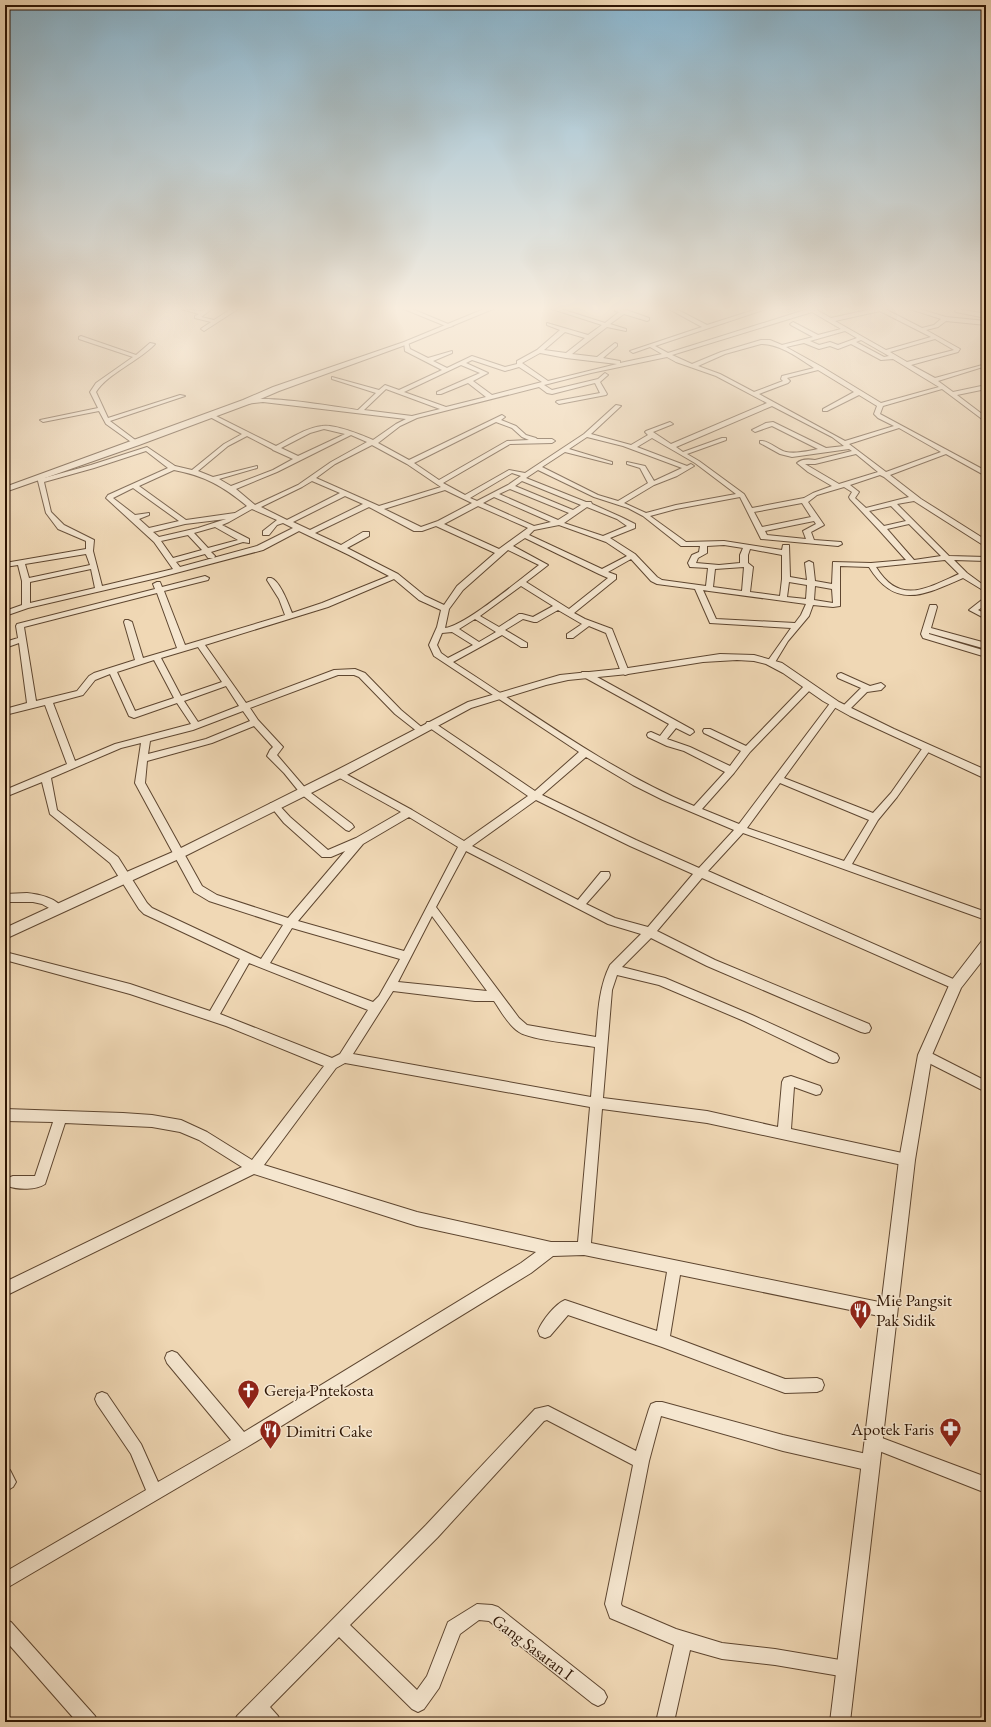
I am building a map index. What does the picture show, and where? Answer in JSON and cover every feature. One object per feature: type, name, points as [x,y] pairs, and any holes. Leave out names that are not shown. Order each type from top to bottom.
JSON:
[{"type":"street","points":[[95,390],[93,395],[108,423],[136,443]]},
{"type":"street","points":[[5,490],[40,479],[210,414],[246,402],[275,390]]},
{"type":"street","points":[[371,390],[379,392]]},
{"type":"street","points":[[360,411],[382,390]]},
{"type":"street","points":[[392,390],[446,408]]},
{"type":"street","points":[[399,392],[404,390]]},
{"type":"street","points":[[439,393],[448,390]]},
{"type":"street","points":[[480,390],[490,397]]},
{"type":"street","points":[[157,540],[216,525],[254,506],[300,486],[333,463],[373,443],[398,425],[412,418],[521,390]]},
{"type":"street","points":[[548,390],[550,393],[563,390]]},
{"type":"street","points":[[559,402],[604,394],[602,390]]},
{"type":"street","points":[[746,390],[848,445],[882,474],[916,498],[986,543]]},
{"type":"street","points":[[754,394],[766,390]]},
{"type":"street","points":[[855,390],[880,405],[935,390]]},
{"type":"street","points":[[947,390],[986,420]]},
{"type":"street","points":[[953,394],[974,390]]},
{"type":"street","points":[[825,410],[859,392]]},
{"type":"street","points":[[106,420],[182,396]]},
{"type":"street","points":[[246,402],[263,400],[412,418]]},
{"type":"street","points":[[670,447],[771,404]]},
{"type":"street","points":[[880,405],[877,412],[878,416],[900,426],[986,474]]},
{"type":"street","points":[[438,524],[524,477],[586,435],[618,406]]},
{"type":"street","points":[[43,420],[101,409]]},
{"type":"street","points":[[210,414],[275,449],[298,459]]},
{"type":"street","points":[[409,463],[499,418],[514,426],[524,436],[540,441]]},
{"type":"street","points":[[670,424],[649,431],[652,435],[697,462],[741,493],[764,537],[838,544]]},
{"type":"street","points":[[755,430],[768,424],[773,424],[824,450]]},
{"type":"street","points":[[762,442],[788,455],[848,445],[900,426]]},
{"type":"street","points":[[275,449],[321,427],[328,427],[351,433],[373,443],[409,463],[438,483],[465,498],[529,525],[532,528]]},
{"type":"street","points":[[231,489],[275,471],[351,433]]},
{"type":"street","points":[[193,472],[226,445],[246,434]]},
{"type":"street","points":[[586,435],[632,447],[687,468]]},
{"type":"street","points":[[632,447],[652,435]]},
{"type":"street","points":[[682,454],[724,439]]},
{"type":"street","points":[[438,483],[506,443],[513,441],[552,441]]},
{"type":"street","points":[[40,479],[92,468],[147,449],[173,468],[193,472],[213,479],[231,489],[254,506],[342,548],[395,576],[422,598],[445,609]]},
{"type":"street","points":[[564,450],[610,463]]},
{"type":"street","points":[[857,452],[816,462],[810,461],[800,463],[810,471],[856,492],[852,498],[882,528],[912,562]]},
{"type":"street","points":[[750,511],[804,500],[815,494],[840,485],[882,474],[947,452]]},
{"type":"street","points":[[619,503],[652,484],[675,475],[697,462]]},
{"type":"street","points":[[629,463],[643,468],[652,484]]},
{"type":"street","points":[[213,479],[255,467]]},
{"type":"street","points":[[173,468],[109,497],[157,540],[178,570]]},
{"type":"street","points":[[536,468],[565,480],[596,496],[630,507],[645,514],[684,544],[724,543],[785,553]]},
{"type":"street","points":[[465,498],[511,471],[587,506],[619,518],[632,526],[604,538]]},
{"type":"street","points":[[312,478],[369,504],[417,529],[422,529],[434,523],[438,524],[500,552]]},
{"type":"street","points":[[40,479],[48,512],[61,527],[90,540],[89,551],[99,589]]},
{"type":"street","points":[[508,516],[553,491],[565,480]]},
{"type":"street","points":[[135,486],[185,522]]},
{"type":"street","points":[[510,486],[574,513]]},
{"type":"street","points":[[378,509],[446,488]]},
{"type":"street","points":[[314,509],[312,506],[314,504],[337,489]]},
{"type":"street","points":[[266,533],[275,524],[314,509],[345,493]]},
{"type":"street","points":[[493,494],[559,523],[613,542],[632,556],[656,581],[746,594],[837,604],[837,564],[871,565],[945,558],[986,559]]},
{"type":"street","points":[[645,514],[742,495]]},
{"type":"street","points":[[596,496],[587,506],[559,523],[532,528],[524,536],[500,552],[460,588],[445,609],[439,631],[434,642],[434,649],[437,654],[498,696],[585,752],[636,783],[666,798],[741,829],[986,916]]},
{"type":"street","points":[[865,510],[916,498]]},
{"type":"street","points":[[804,500],[820,526],[807,531],[811,542]]},
{"type":"street","points":[[310,533],[369,504]]},
{"type":"street","points":[[892,504],[945,558],[964,575],[986,590]]},
{"type":"street","points":[[619,518],[622,518],[635,510]]},
{"type":"street","points":[[134,518],[148,514]]},
{"type":"street","points":[[147,531],[185,522],[237,515]]},
{"type":"street","points":[[760,530],[816,518]]},
{"type":"street","points":[[882,528],[911,522]]},
{"type":"street","points":[[216,525],[260,548]]},
{"type":"street","points":[[5,614],[26,606],[154,576],[260,548],[299,528]]},
{"type":"street","points":[[189,532],[216,560]]},
{"type":"street","points":[[342,548],[366,534]]},
{"type":"street","points":[[524,536],[613,578],[593,594],[590,599],[569,613]]},
{"type":"street","points":[[172,561],[208,552],[244,540]]},
{"type":"street","points":[[783,598],[786,579],[785,553],[788,540]]},
{"type":"street","points":[[704,544],[703,553],[695,556],[692,564],[697,566],[712,567],[745,565]]},
{"type":"street","points":[[439,631],[453,629],[475,616],[543,566],[543,564],[508,547]]},
{"type":"street","points":[[746,594],[747,574],[749,567],[745,565],[744,555],[747,547]]},
{"type":"street","points":[[5,565],[89,551]]},
{"type":"street","points":[[602,572],[632,556]]},
{"type":"street","points":[[21,563],[26,581],[26,606]]},
{"type":"street","points":[[771,662],[805,616],[810,602],[811,583],[809,563]]},
{"type":"street","points":[[871,565],[878,576],[887,584],[906,594],[919,594],[964,575]]},
{"type":"street","points":[[26,581],[94,566]]},
{"type":"street","points":[[709,589],[712,567]]},
{"type":"street","points":[[154,576],[182,649]]},
{"type":"street","points":[[5,712],[80,693],[92,678],[97,675],[326,605],[395,576]]},
{"type":"street","points":[[32,705],[19,627],[158,589],[205,578]]},
{"type":"street","points":[[786,579],[836,587]]},
{"type":"street","points":[[271,580],[282,599],[288,616]]},
{"type":"street","points":[[520,582],[586,624],[609,631],[626,672]]},
{"type":"street","points":[[698,587],[711,620],[714,622],[767,623],[797,626]]},
{"type":"street","points":[[986,601],[973,610],[986,617]]},
{"type":"street","points":[[447,662],[479,645],[522,616],[534,620],[559,606]]},
{"type":"street","points":[[933,607],[926,628],[925,634],[927,637],[986,654]]},
{"type":"street","points":[[475,616],[524,645]]},
{"type":"street","points":[[128,622],[140,662]]},
{"type":"street","points":[[570,636],[586,624]]},
{"type":"street","points":[[926,628],[986,646]]},
{"type":"street","points":[[453,629],[479,645]]},
{"type":"street","points":[[5,645],[21,640]]},
{"type":"street","points":[[200,644],[255,722],[279,747],[273,752],[272,756],[287,771],[304,792],[349,827]]},
{"type":"street","points":[[156,656],[179,700],[196,725]]},
{"type":"street","points":[[5,934],[126,877],[179,854],[274,805],[339,774],[466,706],[546,681],[585,674],[626,672],[715,658],[748,657],[771,662],[787,669],[839,706],[986,775]]},
{"type":"street","points":[[113,671],[133,715],[227,683]]},
{"type":"street","points":[[5,794],[118,746],[196,725],[330,674],[346,671],[362,675],[398,712],[421,730]]},
{"type":"street","points":[[585,674],[690,732]]},
{"type":"street","points":[[841,676],[867,688],[876,689],[881,686]]},
{"type":"street","points":[[695,810],[731,771],[747,750],[809,686]]},
{"type":"street","points":[[584,1248],[606,990],[613,970],[650,932],[700,873],[741,829],[778,779],[839,706],[867,688]]},
{"type":"street","points":[[48,701],[72,765]]},
{"type":"street","points":[[143,758],[209,741],[255,722]]},
{"type":"street","points":[[430,724],[535,796],[633,843],[956,985]]},
{"type":"street","points":[[661,740],[674,724]]},
{"type":"street","points":[[707,731],[747,750]]},
{"type":"street","points":[[651,735],[687,749],[731,771]]},
{"type":"street","points":[[146,739],[140,783],[198,889],[205,895],[290,923],[406,956]]},
{"type":"street","points":[[846,866],[875,818],[894,795],[927,748]]},
{"type":"street","points":[[5,1288],[254,1168],[332,1064],[344,1058],[375,1008],[384,999],[464,846],[535,796],[585,752]]},
{"type":"street","points":[[339,774],[409,812],[464,846],[612,921],[650,932],[711,963],[865,1028]]},
{"type":"street","points":[[46,776],[53,812],[109,854],[126,877],[143,906],[148,911],[246,958],[375,1008]]},
{"type":"street","points":[[778,779],[875,818]]},
{"type":"street","points":[[274,805],[287,820],[326,854],[360,841],[409,812]]},
{"type":"street","points":[[263,965],[290,923],[335,868],[360,841]]},
{"type":"street","points":[[579,905],[605,875]]},
{"type":"street","points":[[5,898],[21,896],[40,898],[48,901],[58,909]]},
{"type":"street","points":[[431,907],[515,1021],[524,1029],[602,1043]]},
{"type":"street","points":[[840,1722],[907,1160],[925,1055],[956,985],[986,946]]},
{"type":"street","points":[[5,956],[130,989],[212,1017],[332,1064]]},
{"type":"street","points":[[212,1017],[246,958]]},
{"type":"street","points":[[613,970],[661,981],[748,1018],[833,1058]]},
{"type":"street","points":[[391,986],[475,996],[496,996]]},
{"type":"street","points":[[925,1055],[986,1087]]},
{"type":"street","points":[[344,1058],[596,1103],[707,1117],[907,1160]]},
{"type":"street","points":[[784,1134],[788,1082],[791,1081],[816,1090]]},
{"type":"street","points":[[5,1115],[152,1121],[181,1126],[203,1136],[254,1168],[417,1219],[551,1249],[584,1248],[889,1311]]},
{"type":"street","points":[[13,1182],[37,1182],[40,1180],[61,1117]]},
{"type":"street","points":[[5,1581],[242,1442],[526,1268],[551,1249]]},
{"type":"street","points":[[662,1340],[676,1266]]},
{"type":"street","points":[[545,1331],[565,1307],[662,1340],[785,1386],[817,1385]]},
{"type":"street","points":[[172,1358],[242,1442]]},
{"type":"street","points":[[102,1398],[136,1449],[155,1492]]},
{"type":"street","points":[[846,1669],[775,1657],[722,1651],[684,1639],[616,1612],[613,1607],[641,1461],[654,1412],[658,1409],[783,1443],[871,1463]]},
{"type":"street","points":[[243,1722],[432,1531],[540,1414],[548,1413],[641,1461]]},
{"type":"street","points":[[874,1442],[986,1485]]},
{"type":"street","name":"Gang Sasaran I","points":[[339,1626],[418,1702],[433,1682],[454,1628],[477,1612],[492,1613],[598,1697]]},
{"type":"street","points":[[5,1628],[89,1722]]},
{"type":"street","points":[[665,1722],[684,1639]]},
{"type":"street","points":[[258,1707],[272,1722]]},
{"type":"place","name":"Mie Pangsit Pak Sidik","points":[[860,1330]]},
{"type":"place","name":"Gereja Pntekosta","points":[[248,1410]]},
{"type":"place","name":"Apotek Faris","points":[[950,1448]]},
{"type":"place","name":"Dimitri Cake","points":[[271,1450]]}]
